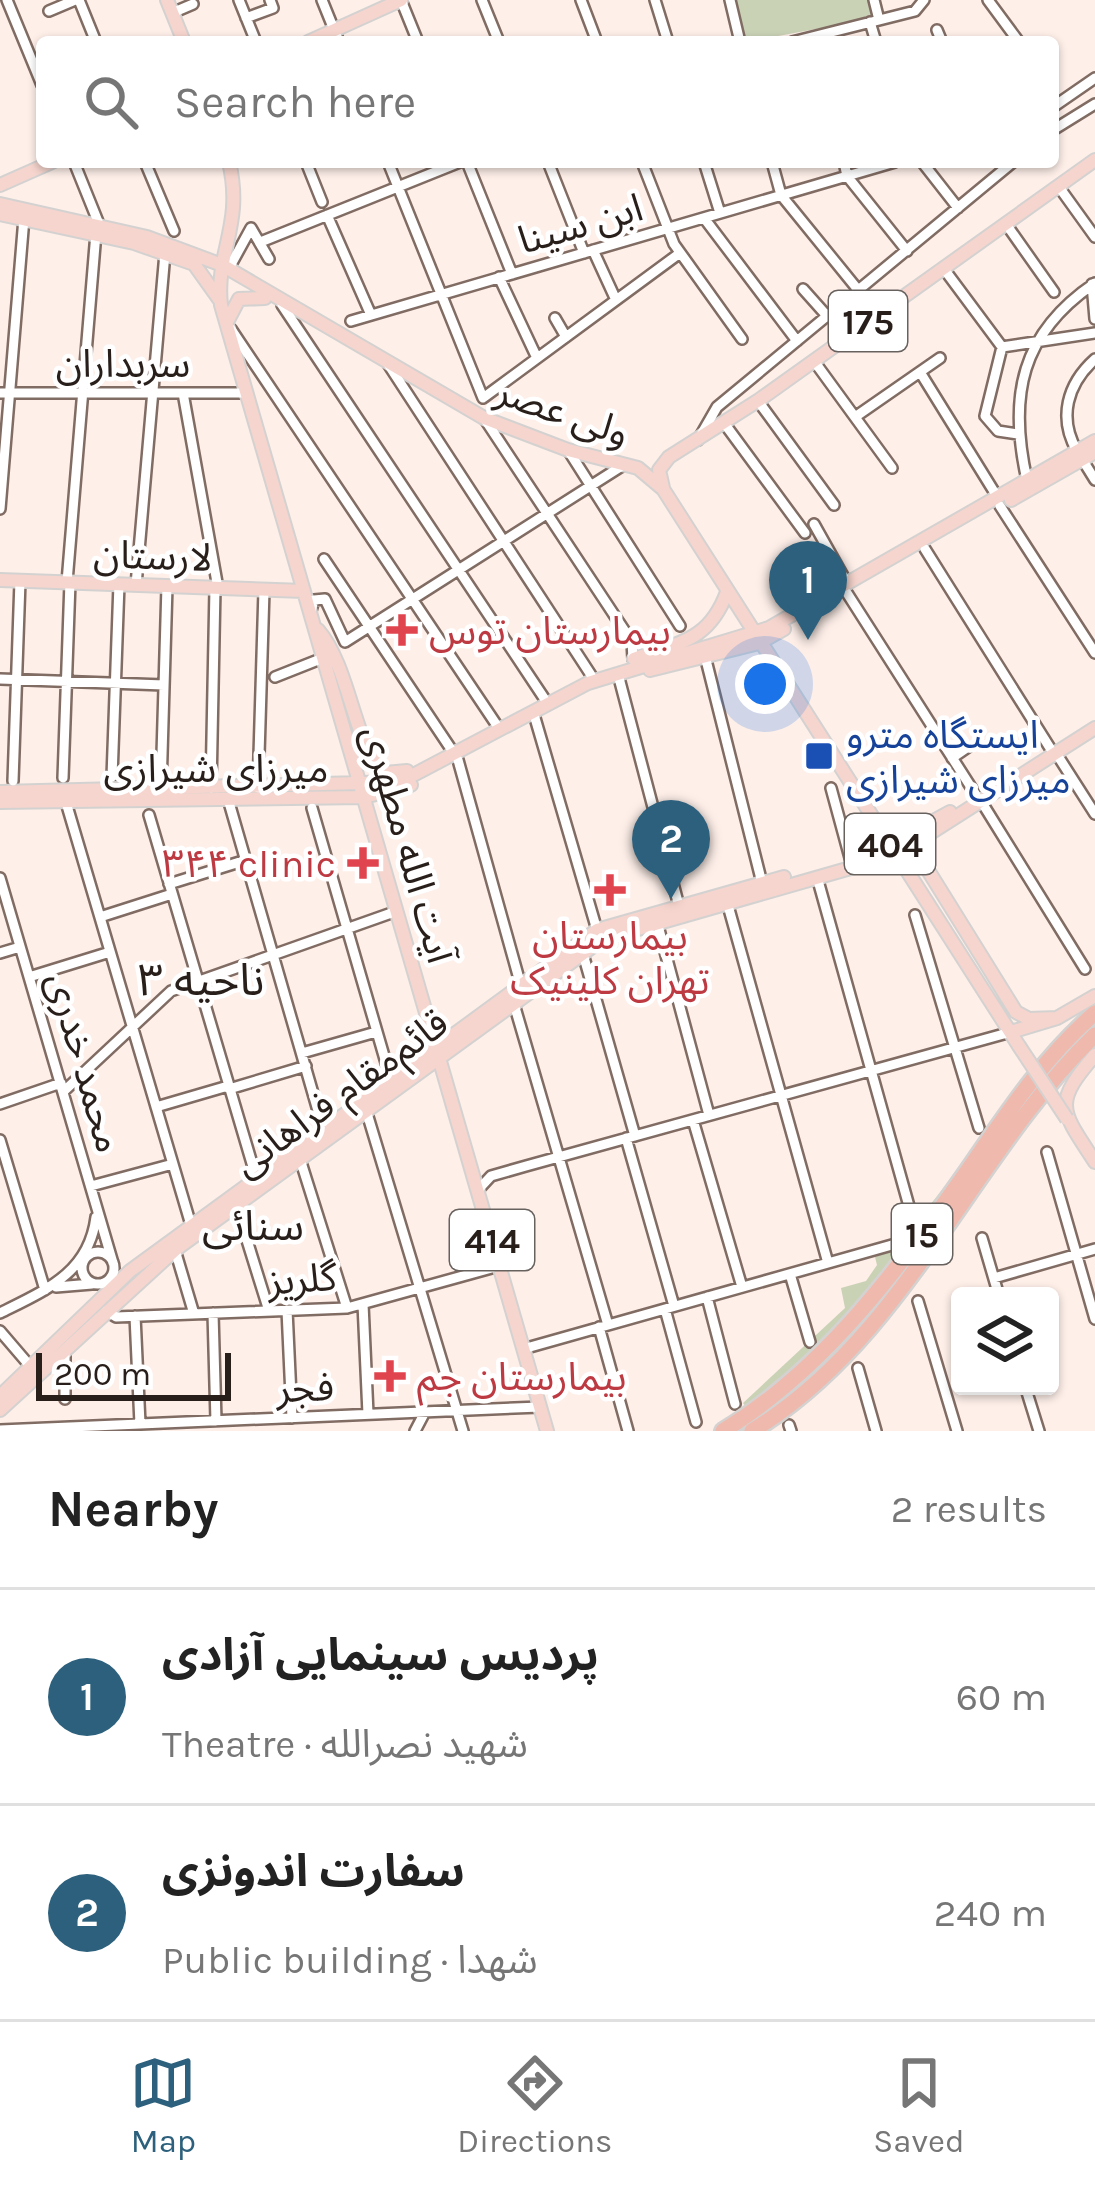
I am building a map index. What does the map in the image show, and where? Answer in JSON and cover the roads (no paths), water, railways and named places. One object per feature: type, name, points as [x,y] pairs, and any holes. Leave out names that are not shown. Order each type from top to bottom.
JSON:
[{"type":"highway","name":"15","points":[[741,1428],[797,1377],[885,1283],[1028,1085],[1095,1012]]},
{"type":"highway","name":"15","points":[[741,1428],[809,1388],[881,1311],[1052,1079],[1095,1035]]},
{"type":"main road","points":[[336,36],[401,0]]},
{"type":"main road","points":[[169,7],[181,36]]},
{"type":"main road","name":"ولی عصر","points":[[663,489],[661,465],[1095,160]]},
{"type":"main road","points":[[1,177],[36,162]]},
{"type":"main road","points":[[1,177],[36,167]]},
{"type":"main road","name":"آیت الله مطهری","points":[[230,168],[236,212],[221,305],[547,1431]]},
{"type":"main road","name":"ولی عصر","points":[[0,204],[204,259],[484,418],[568,450],[646,472],[663,489]]},
{"type":"main road","name":"ولی عصر","points":[[0,214],[98,228],[165,253],[201,268],[221,305]]},
{"type":"main road","points":[[204,259],[227,250]]},
{"type":"main road","points":[[227,325],[239,299],[277,302]]},
{"type":"main road","points":[[757,638],[1084,454],[1095,441]]},
{"type":"main road","points":[[888,564],[925,549],[1027,481],[1084,454]]},
{"type":"main road","name":"404","points":[[663,489],[1095,1162]]},
{"type":"main road","name":"لارستان","points":[[0,580],[304,591]]},
{"type":"main road","name":"میرزای شیرازی","points":[[0,802],[228,799],[403,789],[496,724],[544,698],[708,628],[720,614],[727,592]]},
{"type":"main road","name":"میرزای شیرازی","points":[[312,619],[338,657],[374,764],[401,774],[619,679],[757,638]]},
{"type":"main road","name":"میرزای شیرازی","points":[[0,792],[259,788],[362,792],[400,782],[588,683],[757,638]]},
{"type":"main road","points":[[894,850],[1095,723]]},
{"type":"main road","points":[[894,850],[928,836],[978,798]]},
{"type":"main road","points":[[923,897],[921,859],[928,836]]},
{"type":"main road","name":"قائم‌مقام فراهانی","points":[[121,1288],[366,1110],[598,930],[850,858],[894,850]]},
{"type":"main road","name":"قائم‌مقام فراهانی","points":[[0,1410],[190,1225],[391,1080],[514,1004],[613,934],[894,850]]},
{"type":"main road","points":[[921,859],[1022,1017],[1057,1018]]},
{"type":"main road","points":[[936,916],[958,918]]},
{"type":"main road","points":[[982,988],[985,963]]},
{"type":"main road","points":[[1011,1033],[1057,1018],[1095,996]]},
{"type":"main road","points":[[1066,1119],[1064,1090],[1095,1055]]},
{"type":"main road","points":[[92,1284],[101,1308]]},
{"type":"main road","name":"قائم‌مقام فراهانی","points":[[0,1396],[101,1308]]},
{"type":"street","points":[[7,0],[36,70]]},
{"type":"street","points":[[49,11],[77,0],[93,36]]},
{"type":"street","points":[[238,0],[254,36]]},
{"type":"street","points":[[246,18],[273,8],[270,0]]},
{"type":"street","points":[[322,0],[336,36]]},
{"type":"street","points":[[401,0],[416,36]]},
{"type":"street","points":[[482,0],[497,36]]},
{"type":"street","points":[[581,0],[595,36]]},
{"type":"street","points":[[655,0],[666,36]]},
{"type":"street","points":[[730,0],[739,36]]},
{"type":"street","points":[[874,0],[875,36]]},
{"type":"street","points":[[824,36],[915,11],[924,0]]},
{"type":"street","points":[[988,0],[1015,36]]},
{"type":"street","points":[[169,7],[193,4]]},
{"type":"street","points":[[938,30],[940,36]]},
{"type":"street","points":[[1059,103],[1095,78]]},
{"type":"street","points":[[1059,126],[1095,104]]},
{"type":"street","points":[[63,778],[69,582],[98,228],[76,168]]},
{"type":"street","points":[[148,168],[174,231]]},
{"type":"street","points":[[308,168],[322,202]]},
{"type":"street","points":[[390,168],[483,398],[680,253]]},
{"type":"street","points":[[263,241],[447,168]]},
{"type":"street","points":[[466,168],[512,274]]},
{"type":"street","points":[[551,168],[616,300]]},
{"type":"street","points":[[644,168],[680,253],[742,339]]},
{"type":"street","points":[[706,168],[720,213]]},
{"type":"street","points":[[774,168],[781,195],[859,291]]},
{"type":"street","points":[[846,168],[907,251]]},
{"type":"street","name":"ابن سینا","points":[[352,321],[875,168]]},
{"type":"street","points":[[927,168],[958,208]]},
{"type":"street","points":[[698,440],[717,407],[1006,168]]},
{"type":"street","points":[[1059,187],[1095,237]]},
{"type":"street","points":[[327,215],[371,315]]},
{"type":"street","points":[[0,509],[5,393],[24,218]]},
{"type":"street","points":[[704,218],[797,341]]},
{"type":"street","points":[[1006,224],[1054,292]]},
{"type":"street","points":[[224,270],[249,229],[263,241],[269,259]]},
{"type":"street","points":[[136,585],[165,253]]},
{"type":"street","points":[[944,268],[1002,347]]},
{"type":"street","points":[[500,278],[537,358]]},
{"type":"street","points":[[1094,284],[1095,319]]},
{"type":"street","points":[[1027,481],[1018,434],[1034,343],[1056,313],[1094,284]]},
{"type":"street","points":[[803,289],[828,317]]},
{"type":"street","points":[[277,302],[544,698]]},
{"type":"street","points":[[555,318],[566,337]]},
{"type":"street","points":[[227,325],[496,724]]},
{"type":"street","points":[[1002,347],[1095,333]]},
{"type":"street","points":[[1002,347],[984,415],[998,431],[1018,434]]},
{"type":"street","points":[[855,417],[940,358]]},
{"type":"street","points":[[1095,359],[1068,400],[1066,430],[1095,480]]},
{"type":"street","points":[[814,361],[892,468]]},
{"type":"street","points":[[388,364],[591,675]]},
{"type":"street","points":[[920,372],[1095,653]]},
{"type":"street","name":"سربداران","points":[[5,393],[247,393]]},
{"type":"street","points":[[183,393],[216,588],[211,788]]},
{"type":"street","points":[[758,400],[834,505]]},
{"type":"street","points":[[484,418],[632,642],[634,659]]},
{"type":"street","points":[[724,423],[809,529],[1085,969]]},
{"type":"street","points":[[568,450],[680,626]]},
{"type":"street","points":[[312,619],[314,600],[325,599],[345,642],[625,464]]},
{"type":"street","points":[[925,549],[1095,814]]},
{"type":"street","points":[[324,559],[454,754],[521,986]]},
{"type":"street","points":[[13,781],[20,581]]},
{"type":"street","points":[[112,777],[119,584]]},
{"type":"street","points":[[160,788],[167,586]]},
{"type":"street","points":[[259,788],[264,590]]},
{"type":"street","points":[[705,656],[762,883]]},
{"type":"street","points":[[275,677],[323,658]]},
{"type":"street","points":[[619,679],[679,906]]},
{"type":"street","points":[[0,680],[164,685]]},
{"type":"street","points":[[535,718],[598,930]]},
{"type":"street","points":[[952,758],[968,747]]},
{"type":"street","points":[[831,788],[850,858]]},
{"type":"street","points":[[65,799],[190,1225]]},
{"type":"street","points":[[228,799],[323,1128]]},
{"type":"street","points":[[312,808],[391,1080]]},
{"type":"street","points":[[149,815],[256,1177]]},
{"type":"street","points":[[100,917],[246,860]]},
{"type":"street","points":[[817,876],[914,1224]]},
{"type":"street","name":"محمد خدری","points":[[0,878],[121,1288]]},
{"type":"street","points":[[727,902],[828,1263]]},
{"type":"street","points":[[0,1104],[62,1088],[171,991],[397,911]]},
{"type":"street","points":[[915,915],[979,1128]]},
{"type":"street","points":[[657,922],[709,1115]]},
{"type":"street","points":[[0,952],[20,947]]},
{"type":"street","points":[[29,977],[110,952]]},
{"type":"street","points":[[583,954],[696,1422]]},
{"type":"street","points":[[514,1004],[560,1157],[628,1431]]},
{"type":"street","points":[[302,1053],[376,1032]]},
{"type":"street","points":[[477,1190],[491,1176],[1011,1033]]},
{"type":"street","points":[[156,1107],[305,1066]]},
{"type":"street","points":[[366,1110],[464,1431]]},
{"type":"street","points":[[693,1120],[742,1287]]},
{"type":"street","points":[[0,1140],[45,1290]]},
{"type":"street","points":[[1047,1152],[1095,1319]]},
{"type":"street","points":[[300,1159],[346,1308]]},
{"type":"street","points":[[91,1186],[172,1164]]},
{"type":"street","points":[[92,1284],[82,1274],[96,1204]]},
{"type":"street","points":[[236,1205],[269,1311]]},
{"type":"street","points":[[982,1238],[996,1287]]},
{"type":"street","points":[[523,1349],[898,1243]]},
{"type":"street","points":[[994,1278],[1095,1249]]},
{"type":"street","points":[[176,1250],[194,1314]]},
{"type":"street","points":[[0,1312],[45,1290],[102,1252],[114,1265],[109,1280],[45,1290]]},
{"type":"street","name":"گلریز","points":[[101,1308],[116,1317],[346,1308],[499,1266]]},
{"type":"street","points":[[790,1274],[810,1342]]},
{"type":"street","points":[[707,1297],[735,1404]]},
{"type":"street","points":[[918,1301],[957,1431]]},
{"type":"street","points":[[363,1304],[368,1414]]},
{"type":"street","points":[[287,1310],[292,1418]]},
{"type":"street","points":[[212,1313],[216,1421]]},
{"type":"street","points":[[135,1316],[140,1424]]},
{"type":"street","points":[[0,1331],[31,1366]]},
{"type":"street","points":[[64,1350],[65,1399]]},
{"type":"street","points":[[858,1368],[876,1431]]},
{"type":"street","points":[[1028,1395],[1039,1431]]},
{"type":"street","name":"فجر","points":[[0,1430],[174,1427],[216,1421],[248,1425],[292,1418],[540,1407]]},
{"type":"street","points":[[415,1431],[425,1412]]},
{"type":"street","points":[[333,1431],[341,1416]]},
{"type":"place","name":"بیمارستان توس","points":[[402,630]]},
{"type":"place","name":"پردیس سینمایی آزادی","points":[[808,640]]},
{"type":"place","name":"ایستگاه مترو میرزای شیرازی","points":[[819,756]]},
{"type":"place","name":"۳۴۴ clinic","points":[[363,863]]},
{"type":"place","name":"بیمارستان تهران کلینیک","points":[[610,890]]},
{"type":"place","name":"سفارت اندونزی","points":[[671,899]]},
{"type":"place","name":"بیمارستان جم","points":[[390,1376]]},
{"type":"district","name":"ناحیه ۳","points":[[201,979]]},
{"type":"district","name":"سنائی","points":[[253,1225]]}]
